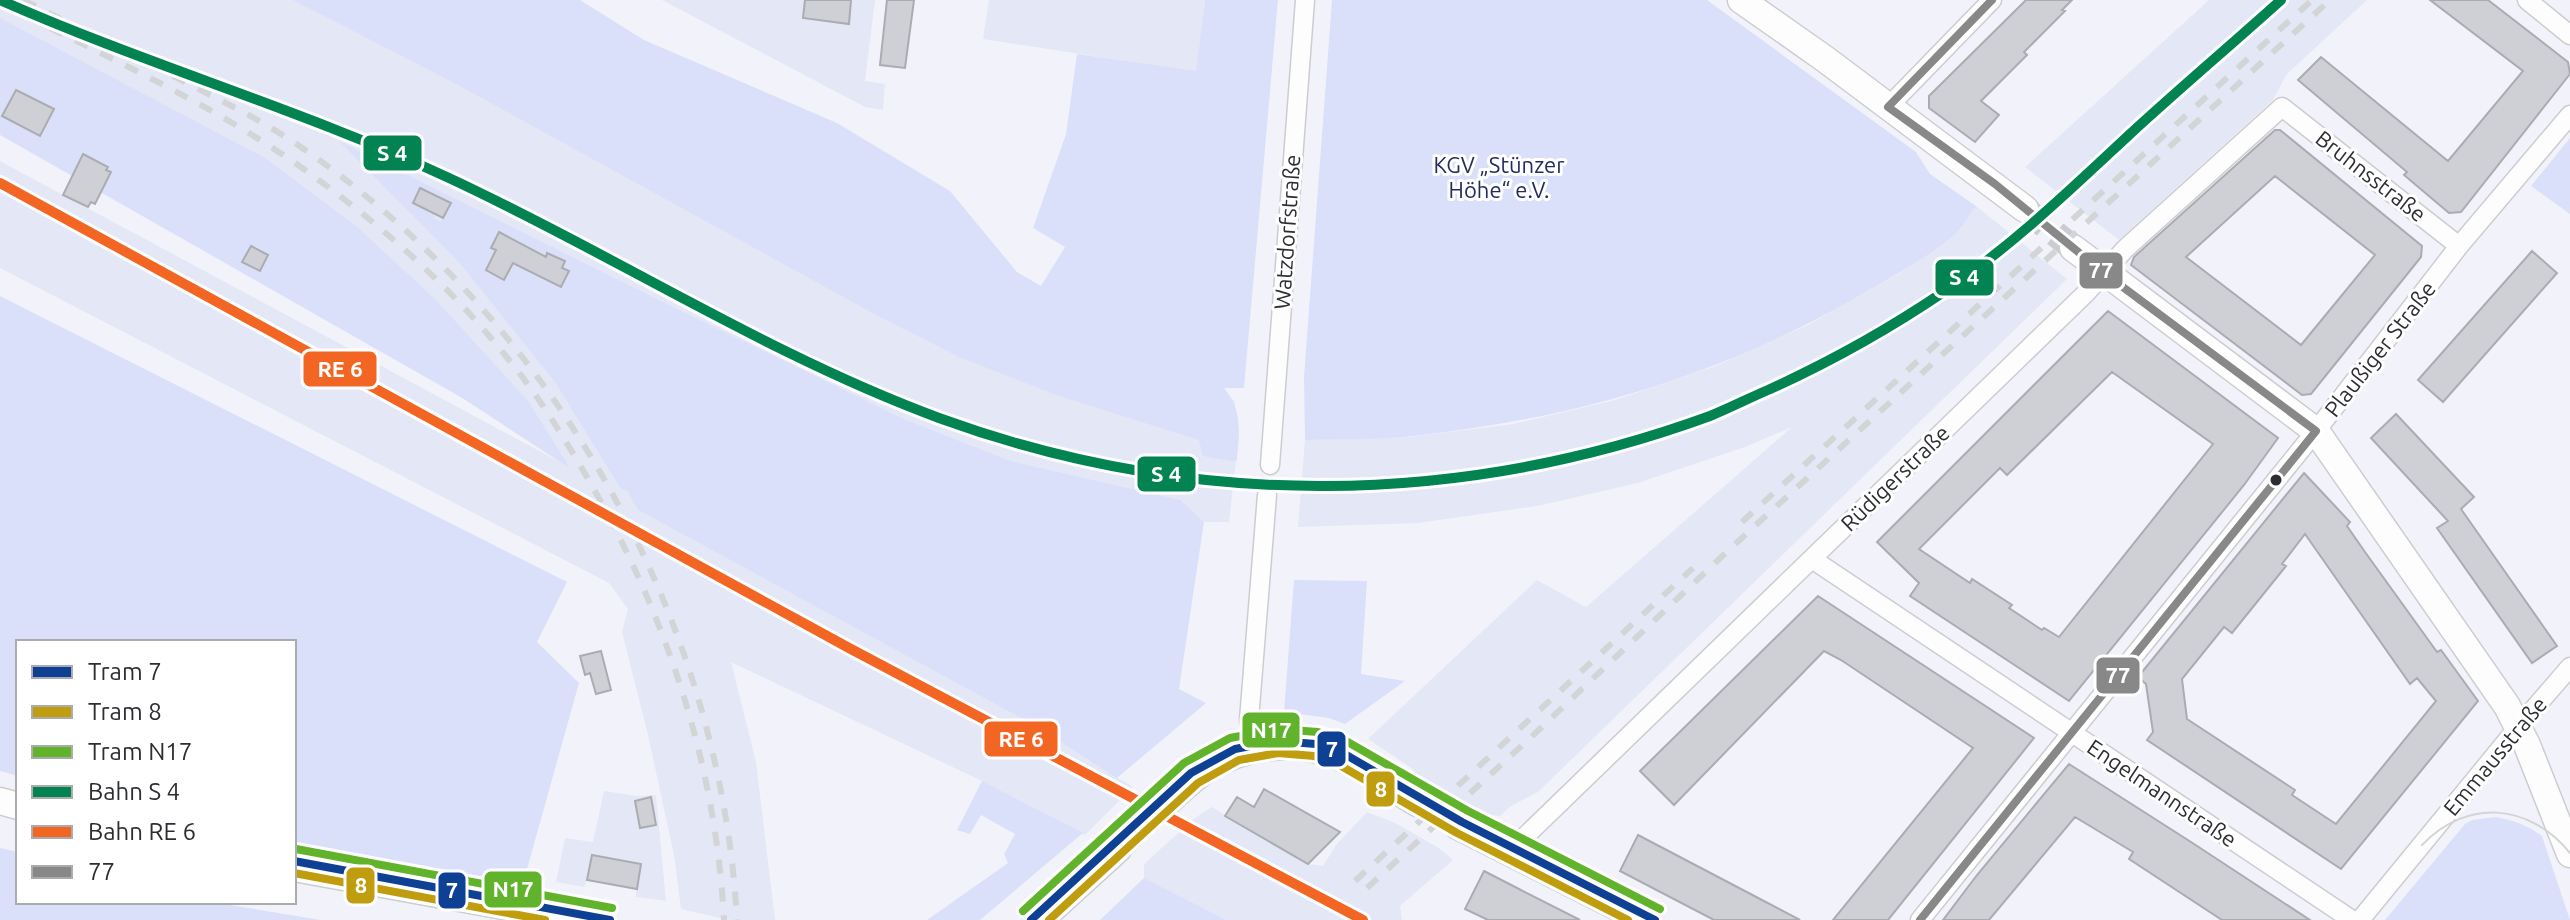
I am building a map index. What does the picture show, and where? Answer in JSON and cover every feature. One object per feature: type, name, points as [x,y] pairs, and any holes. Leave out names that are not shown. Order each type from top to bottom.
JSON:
[{"type":"street","name":"Watzdorfstraße","points":[[1270,465],[1305,0]]},
{"type":"street","points":[[1741,0],[2025,209]]},
{"type":"street","points":[[1888,107],[1992,0]]},
{"type":"street","points":[[2527,0],[2570,35]]},
{"type":"street","name":"Bruhnsstraße","points":[[2282,107],[2459,246]]},
{"type":"street","name":"Rüdigerstraße","points":[[1509,852],[2086,293],[2125,249],[2282,107]]},
{"type":"street","name":"Plaußiger Straße","points":[[1920,920],[2316,431],[2459,246],[2570,115]]},
{"type":"street","points":[[2073,248],[2316,431],[2519,726],[2570,854]]},
{"type":"street","points":[[1257,749],[1249,720],[1267,495]]},
{"type":"street","name":"Engelmannstraße","points":[[1812,559],[2352,920]]},
{"type":"street","name":"Emmausstraße","points":[[2360,920],[2570,667]]},
{"type":"street","points":[[1164,805],[1212,766],[1257,749],[1294,747],[1338,757],[1417,803]]},
{"type":"street","points":[[1458,826],[1643,920]]},
{"type":"street","points":[[1040,920],[1118,849]]},
{"type":"street","points":[[296,868],[581,920]]},
{"type":"shaded area","points":[[0,0],[348,0],[1234,400],[1239,435],[1229,522],[1204,522],[1181,500],[1011,461],[904,419],[677,310],[630,491],[638,510],[1039,728],[1133,787],[1085,835],[982,781],[731,662],[756,762],[775,920],[728,920],[681,909],[674,855],[622,632],[628,609],[609,583],[0,268],[0,161],[558,461],[464,399],[0,44]]},
{"type":"shaded area","points":[[662,0],[875,0],[865,81],[885,84],[883,110],[865,107]]},
{"type":"shaded area","points":[[989,0],[1205,0],[1196,72],[983,39]]},
{"type":"shaded area","points":[[2209,0],[2367,0],[2286,75],[2273,100],[2119,240],[2025,167]]},
{"type":"shaded area","points":[[1976,206],[2067,279],[1538,792],[1511,806],[1500,816],[1477,813],[1429,787],[1410,767],[1368,739],[1537,580],[1586,607],[1792,427],[1745,447],[1638,483],[1537,506],[1418,523],[1298,527],[1305,440],[1410,437],[1513,424],[1615,400],[1713,367],[1808,325],[1898,274],[1956,233]]},
{"type":"shaded area","points":[[604,791],[636,796],[656,795],[666,901],[636,897],[636,889],[587,880],[584,887],[556,882],[565,838],[593,842]]},
{"type":"shaded area","points":[[1212,807],[1308,864],[1323,866],[1336,845],[1367,812],[1395,823],[1439,848],[1453,860],[1400,906],[1402,920],[1227,920],[1144,878],[1144,864],[1195,818]]},
{"type":"green space","points":[[293,0],[580,0],[644,40],[837,123],[950,191],[1017,272],[1041,286],[1065,247],[1033,228],[1066,134],[1077,54],[1196,71],[1205,0],[1278,0],[1244,388],[1224,388],[1237,413],[1237,460],[1203,456],[1199,440],[1056,395],[959,357],[878,316],[460,86]]},
{"type":"green space","name":"KGV „Stünzer Höhe“ e.V.","points":[[1332,0],[1707,0],[1916,152],[1930,174],[1976,206],[1954,235],[1891,278],[1800,328],[1694,373],[1640,391],[1529,419],[1400,437],[1305,440],[1304,377]]},
{"type":"green space","points":[[0,18],[265,158],[356,226],[436,300],[528,401],[570,468],[464,399],[0,135]]},
{"type":"green space","points":[[2570,138],[2570,214],[2531,186]]},
{"type":"green space","points":[[339,141],[904,419],[1011,461],[1181,500],[1204,522],[1179,689],[1206,703],[1117,778],[1039,728],[638,510],[627,490],[621,489],[555,382],[459,262]],"holes":[[[413,203],[450,203],[441,222],[433,218],[434,214]],[[491,248],[532,250],[525,265]],[[548,253],[565,261],[562,269],[537,275]]]},
{"type":"green space","points":[[0,296],[567,582],[537,642],[579,683],[522,887],[296,843],[296,640],[16,640],[16,775],[0,771]]},
{"type":"green space","points":[[1294,580],[1367,581],[1361,674],[1405,681],[1345,724],[1329,718],[1284,712]]},
{"type":"green space","points":[[982,781],[1083,833],[980,920],[927,920],[1008,863],[1004,854],[1015,834],[981,815],[970,834],[957,830]]},
{"type":"green space","points":[[2496,817],[2520,824],[2542,836],[2570,920],[2385,920],[2465,824]]},
{"type":"green space","points":[[0,848],[16,852],[16,904],[223,904],[321,920],[0,920]]},
{"type":"green space","points":[[1144,878],[1227,920],[1100,920]]},
{"type":"building","points":[[805,0],[851,0],[849,24],[803,18]]},
{"type":"building","points":[[887,0],[914,0],[905,68],[880,65]]},
{"type":"building","points":[[2026,0],[2072,0],[2024,52],[2027,55],[1981,101],[1999,115],[1975,142],[1929,108],[1929,96]]},
{"type":"building","points":[[2430,0],[2488,0],[2568,62],[2570,74],[2461,212],[2449,213],[2404,175],[2407,172],[2298,80],[2321,57],[2448,161],[2523,71]]},
{"type":"building","points":[[16,90],[54,109],[40,136],[2,116]]},
{"type":"building","points":[[2275,130],[2280,130],[2422,246],[2421,257],[2311,394],[2302,395],[2131,265],[2134,257]],"holes":[[[2275,176],[2375,255],[2301,345],[2186,257]]]},
{"type":"building","points":[[83,154],[108,167],[106,170],[111,172],[95,204],[91,202],[88,207],[63,195]]},
{"type":"building","points":[[420,188],[451,203],[443,218],[413,203]]},
{"type":"building","points":[[499,232],[546,257],[547,253],[565,261],[562,268],[569,271],[561,287],[513,263],[504,280],[486,270],[496,250],[491,248]]},
{"type":"building","points":[[251,246],[268,255],[260,271],[242,262]]},
{"type":"building","points":[[2532,251],[2557,273],[2443,402],[2418,380]]},
{"type":"building","points":[[2108,311],[2278,438],[2244,485],[2069,701],[1910,596],[1919,583],[1877,542]],"holes":[[[2112,372],[2213,444],[2059,637],[2044,628],[2042,630],[2009,608],[2012,605],[1972,579],[1970,583],[1919,549],[2000,468],[2007,475]]]},
{"type":"building","points":[[2396,414],[2474,497],[2461,509],[2557,646],[2532,663],[2437,528],[2448,521],[2371,438]]},
{"type":"building","points":[[2304,473],[2350,522],[2347,526],[2365,552],[2437,652],[2441,650],[2478,701],[2341,869],[2147,740],[2153,732],[2146,684],[2138,677]],"holes":[[[2305,534],[2410,684],[2417,678],[2436,701],[2336,824],[2292,795],[2295,790],[2187,719],[2182,679],[2224,627],[2232,633],[2286,566],[2282,564]]]},
{"type":"building","points":[[1818,596],[2034,738],[1888,920],[1833,920],[1973,748],[1841,660],[1824,651],[1674,805],[1640,771]]},
{"type":"building","points":[[601,651],[611,690],[596,694],[590,673],[585,675],[580,656]]},
{"type":"building","points":[[2069,764],[2310,920],[2222,920],[2129,859],[2133,852],[2075,817],[1989,920],[1943,920]]},
{"type":"building","points":[[1264,789],[1340,832],[1308,864],[1225,816],[1237,797],[1254,807]]},
{"type":"building","points":[[651,797],[656,825],[640,828],[635,801]]},
{"type":"building","points":[[1638,835],[1800,920],[1714,920],[1620,871]]},
{"type":"building","points":[[592,855],[641,864],[637,889],[587,880]]},
{"type":"building","points":[[1484,871],[1580,920],[1488,920],[1465,909]]},
{"type":"tunnel","points":[[2025,209],[2073,248]]},
{"type":"tunnel","points":[[1267,495],[1270,465]]},
{"type":"tunnel","points":[[1417,803],[1458,826]]},
{"type":"tunnel","points":[[1118,849],[1164,805]]},
{"type":"tram line","name":"N17","points":[[1023,911],[1184,763],[1230,738],[1277,729],[1318,732],[1346,741],[1468,811],[1660,909]]},
{"type":"tram line","name":"7","points":[[1031,920],[1191,773],[1235,749],[1277,741],[1316,744],[1341,752],[1462,822],[1655,920]]},
{"type":"tram line","name":"8","points":[[1049,920],[1198,783],[1239,760],[1278,753],[1314,756],[1336,763],[1457,833],[1628,920]]},
{"type":"tram line","points":[[2422,845],[2458,819],[2498,813],[2517,816],[2536,824],[2554,836],[2570,853]]},
{"type":"tram line","name":"N17","points":[[296,849],[612,908]]},
{"type":"tram line","name":"7","points":[[296,861],[610,920]]},
{"type":"tram line","name":"8","points":[[296,873],[545,920]]},
{"type":"railway","points":[[23,0],[225,102],[292,141],[384,211],[467,292],[541,382],[604,479],[656,583],[696,692],[723,805],[737,920]]},
{"type":"railway","points":[[1742,522],[2312,0]]},
{"type":"railway","points":[[1367,888],[1733,546],[2330,0]]},
{"type":"railway","points":[[0,3],[205,107],[320,181],[418,262],[463,307],[517,370],[591,484],[643,587],[664,640],[683,694],[711,805],[724,920]]},
{"type":"railway","points":[[1355,881],[1693,568]]},
{"type":"transit line","points":[[0,0],[394,153],[510,208],[813,365],[939,418],[1034,448],[1131,469],[1228,482],[1325,486],[1422,481],[1519,468],[1615,446],[1710,416],[1814,368],[1902,319],[1994,255],[2281,0]]},
{"type":"transit line","name":"77","points":[[1888,107],[1992,0]]},
{"type":"transit line","name":"77","points":[[1888,107],[1995,184],[2104,273],[2316,431]]},
{"type":"transit line","points":[[0,183],[849,648],[1363,920]]},
{"type":"transit line","name":"77","points":[[1920,920],[2316,431]]}]
